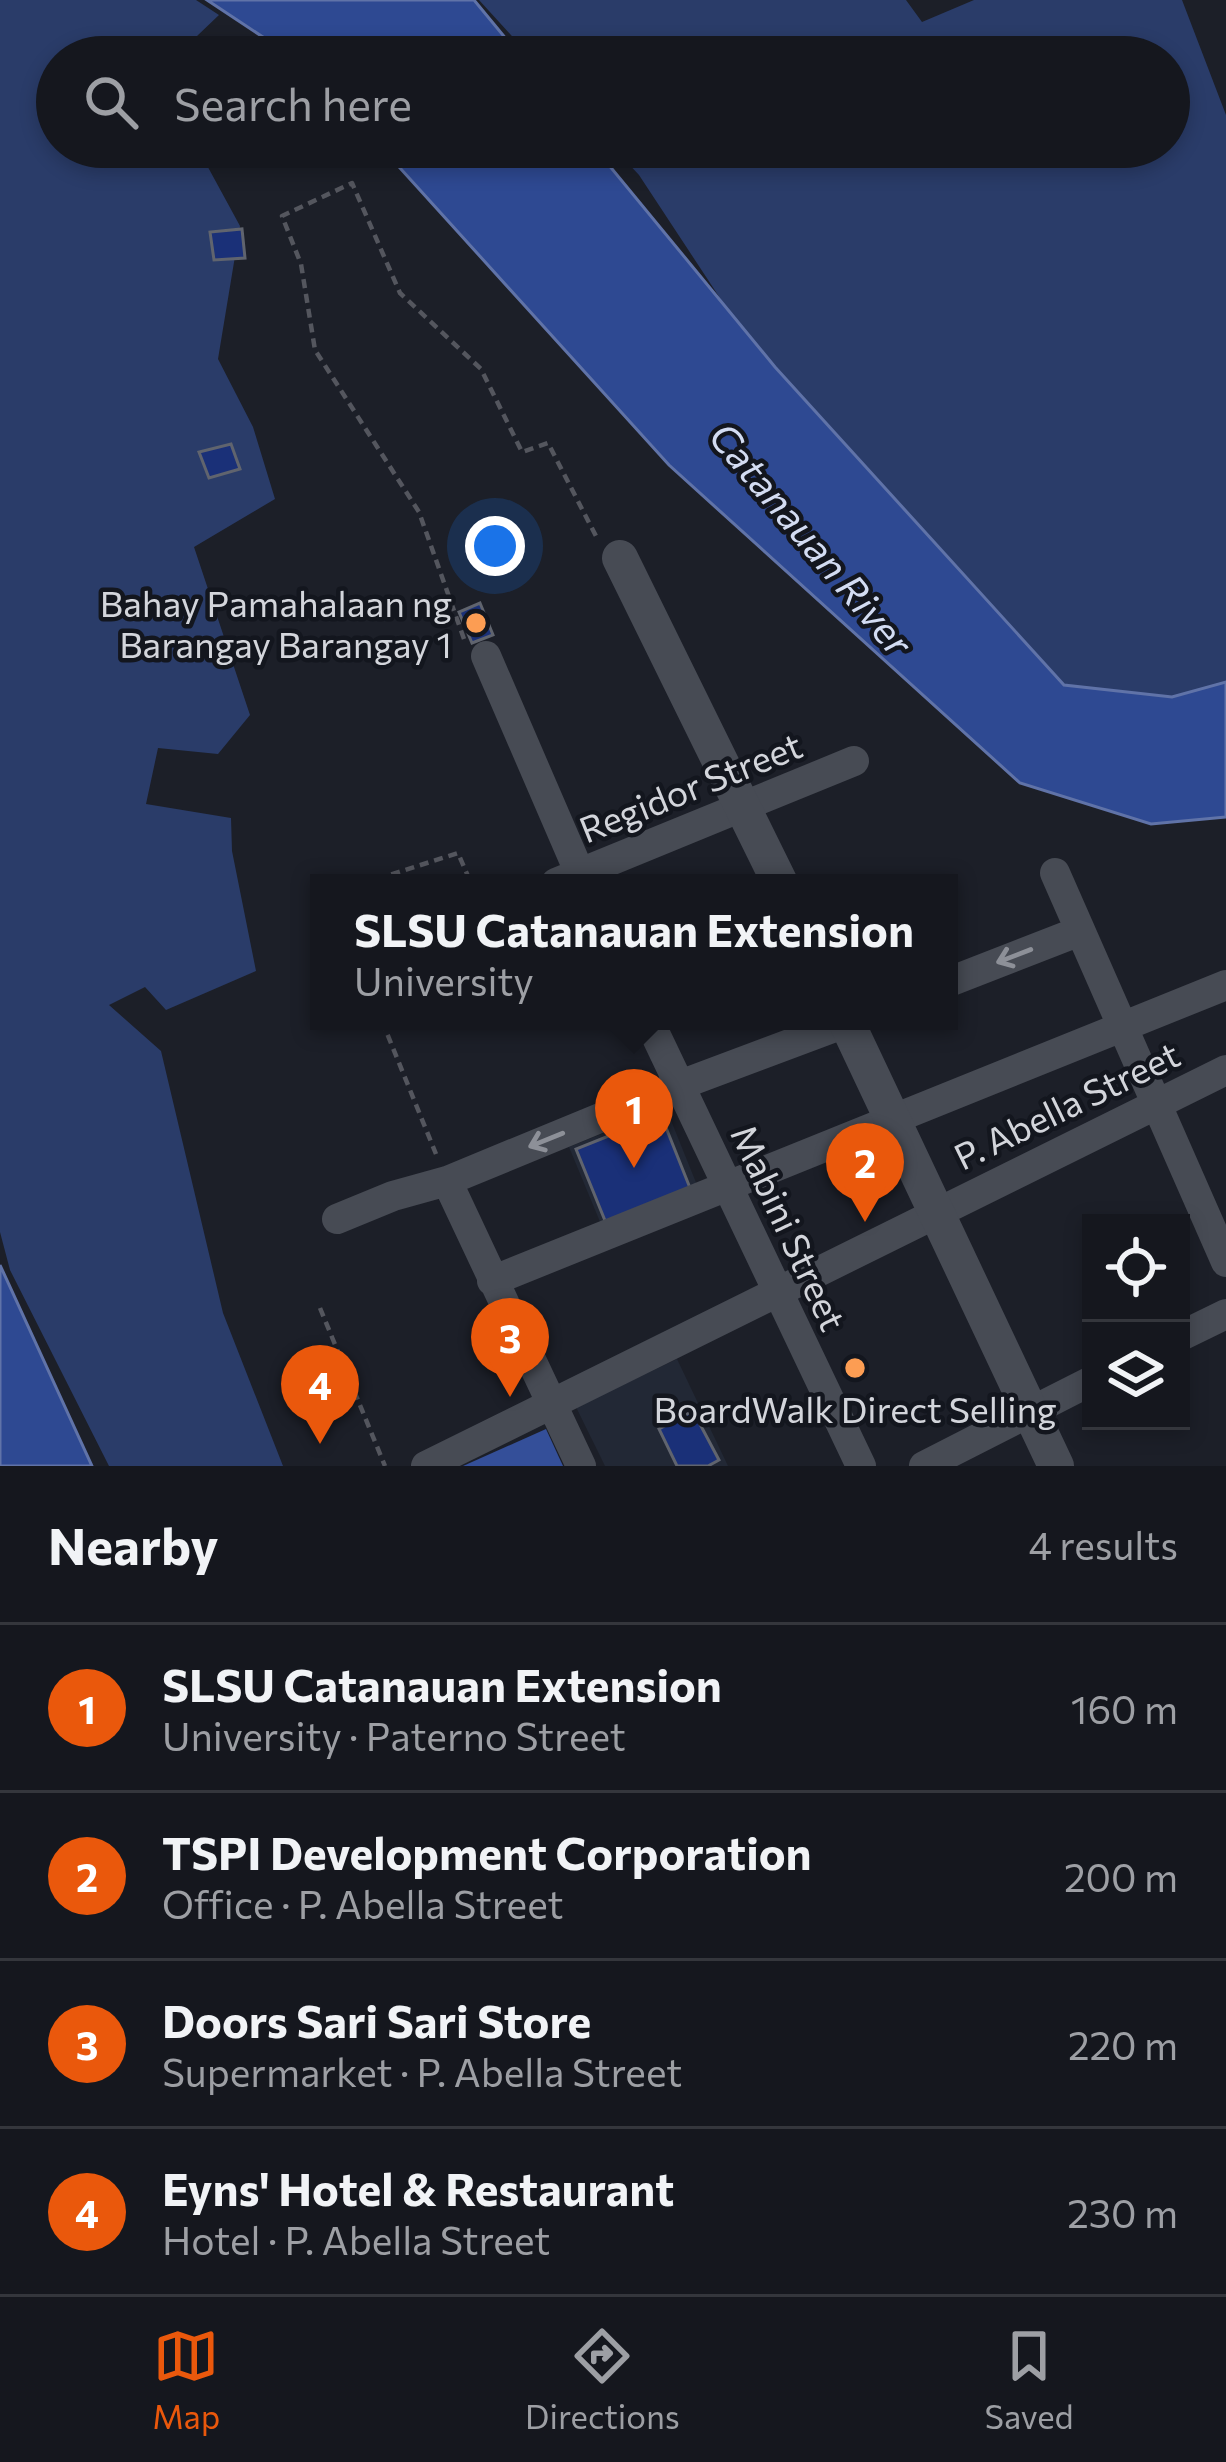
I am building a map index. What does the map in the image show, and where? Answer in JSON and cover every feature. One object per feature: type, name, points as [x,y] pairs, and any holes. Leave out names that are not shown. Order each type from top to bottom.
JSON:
[{"type":"street","points":[[620,558],[776,874]]},
{"type":"street","points":[[487,656],[571,874]]},
{"type":"street","name":"Regidor Street","points":[[587,874],[854,761]]},
{"type":"street","points":[[1055,872],[1226,1262]]},
{"type":"street","points":[[958,978],[1080,931]]},
{"type":"street","points":[[492,1281],[1226,986]]},
{"type":"street","name":"Mabini Street","points":[[654,1030],[861,1466]]},
{"type":"street","points":[[337,1219],[447,1181],[824,1030]]},
{"type":"street","points":[[852,1030],[1056,1466]]},
{"type":"street","name":"P. Abella Street","points":[[426,1466],[1226,1070]]},
{"type":"street","points":[[447,1181],[581,1466]]},
{"type":"street","points":[[1190,1332],[1226,1314]]},
{"type":"street","points":[[924,1466],[1082,1386]]},
{"type":"path","points":[[487,656],[466,644],[419,512],[315,350],[302,264],[282,216],[352,183],[400,293],[481,369],[522,452],[548,443],[597,539],[620,558]]},
{"type":"path","points":[[395,874],[458,853],[467,874]]},
{"type":"path","points":[[386,1030],[447,1181]]},
{"type":"path","points":[[320,1308],[385,1466]]},
{"type":"shaded area","points":[[0,0],[196,0],[219,15],[197,36],[36,36],[36,168],[208,168],[240,226],[218,359],[253,427],[275,499],[194,547],[250,715],[218,754],[158,748],[146,804],[231,818],[232,851],[256,971],[166,1010],[145,987],[109,1005],[161,1051],[223,1313],[283,1466],[109,1466],[10,1270],[0,1232]]},
{"type":"shaded area","points":[[479,0],[906,0],[922,22],[974,0],[1182,0],[1226,115],[1226,718],[1094,716],[795,412],[632,168],[1190,168],[1190,36],[512,36]]},
{"type":"shaded area","points":[[666,1108],[699,1190],[603,1229],[569,1147]]},
{"type":"shaded area","points":[[677,1359],[728,1466],[605,1466],[576,1407]]},
{"type":"shaded area","points":[[546,1429],[563,1466],[463,1466]]},
{"type":"water","points":[[207,0],[474,0],[504,36],[261,36]]},
{"type":"water","name":"Catanauan River","points":[[400,168],[611,168],[775,367],[1064,685],[1172,697],[1226,682],[1226,817],[1151,824],[1020,783],[669,465]]},
{"type":"water","points":[[0,1265],[92,1466],[0,1466]]},
{"type":"building","points":[[242,229],[245,258],[214,260],[210,232]]},
{"type":"building","points":[[231,444],[240,469],[209,478],[199,452]]},
{"type":"building","name":"Bahay Pamahalaan ng Barangay Barangay 1","points":[[480,603],[493,635],[472,643],[459,612]]},
{"type":"building","points":[[661,1115],[690,1188],[606,1223],[576,1149]]},
{"type":"building","points":[[693,1411],[719,1460],[708,1466],[677,1466],[659,1429]]},
{"type":"place","name":"Bahay Pamahalaan ng Barangay Barangay 1","points":[[476,623]]},
{"type":"place","name":"SLSU Catanauan Extension","points":[[634,1168]]},
{"type":"place","name":"TSPI Development Corporation","points":[[865,1222]]},
{"type":"place","name":"BoardWalk Direct Selling","points":[[855,1368]]},
{"type":"place","name":"Doors Sari Sari Store","points":[[510,1397]]},
{"type":"place","name":"Eyns' Hotel & Restaurant","points":[[320,1444]]}]
